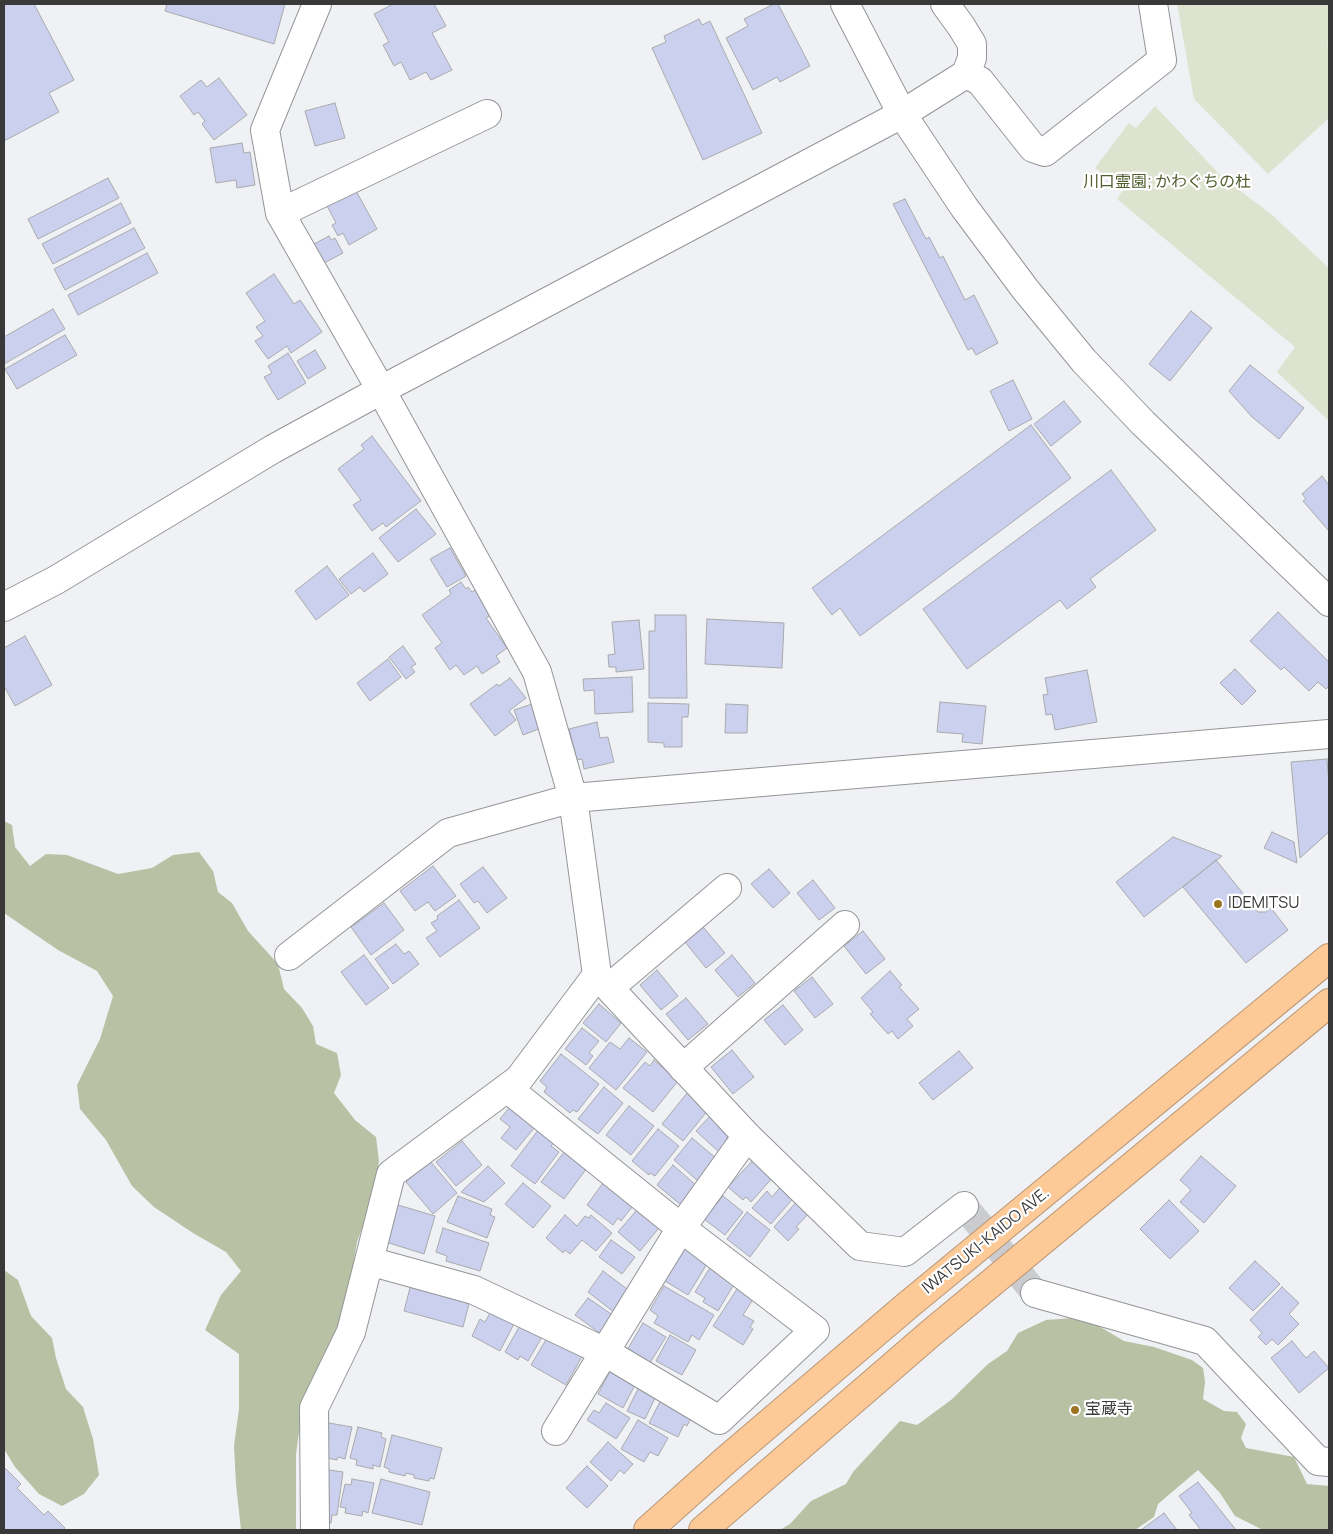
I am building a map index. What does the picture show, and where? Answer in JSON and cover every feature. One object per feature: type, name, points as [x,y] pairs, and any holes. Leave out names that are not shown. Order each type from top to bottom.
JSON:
[{"type":"highway","name":"IWATSUKI-KAIDO AVE.","points":[[648,1530],[726,1460],[900,1312],[1329,958]]},
{"type":"highway","points":[[703,1530],[931,1333],[1329,1003]]},
{"type":"street","points":[[317,4],[265,130],[280,213],[381,390],[537,672],[573,798],[603,982],[747,1136],[860,1246],[905,1252],[964,1206]]},
{"type":"street","points":[[845,4],[902,114],[970,215],[1025,289],[1084,361],[1143,423],[1329,602]]},
{"type":"street","points":[[4,607],[56,580],[273,449],[902,114],[966,74],[972,58],[972,44],[945,4]]},
{"type":"street","points":[[966,74],[980,81],[1033,148],[1045,152],[1162,60],[1153,4]]},
{"type":"street","points":[[280,213],[488,114]]},
{"type":"street","points":[[289,956],[448,833],[573,798],[1329,734]]},
{"type":"street","points":[[316,1530],[314,1408],[351,1332],[391,1174],[519,1079],[603,982],[727,888]]},
{"type":"street","points":[[683,1068],[845,925]]},
{"type":"street","points":[[369,1261],[474,1290],[605,1352],[719,1420],[814,1330],[681,1228],[507,1088]]},
{"type":"street","points":[[556,1431],[681,1228],[747,1136]]},
{"type":"street","points":[[1035,1293],[1205,1341],[1318,1461],[1329,1462]]},
{"type":"green space","name":"川口霊園; かわぐちの杜","points":[[1177,4],[1329,4],[1329,40],[1327,42],[1329,50],[1329,118],[1268,174],[1194,99]]},
{"type":"green space","name":"川口霊園; かわぐちの杜","points":[[1155,106],[1222,177],[1271,214],[1329,268],[1329,421],[1277,372],[1295,347],[1117,199],[1123,190],[1095,168],[1129,123],[1136,128]]},
{"type":"green space","points":[[4,821],[12,825],[15,847],[30,866],[46,854],[67,855],[118,874],[152,868],[173,855],[199,852],[213,871],[218,892],[232,903],[248,931],[278,964],[284,989],[302,1008],[313,1026],[316,1044],[337,1053],[341,1075],[334,1093],[355,1120],[376,1137],[379,1161],[372,1201],[357,1242],[348,1297],[321,1372],[302,1411],[296,1454],[296,1530],[241,1530],[234,1446],[239,1409],[239,1354],[205,1330],[221,1295],[241,1271],[226,1252],[154,1207],[132,1186],[106,1140],[80,1109],[77,1085],[100,1039],[113,996],[97,971],[58,950],[4,913]]},
{"type":"green space","points":[[4,1270],[18,1280],[31,1316],[52,1338],[66,1389],[83,1407],[93,1439],[99,1475],[84,1494],[62,1506],[39,1494],[15,1467],[4,1449]]},
{"type":"green space","name":"宝蔵寺","points":[[1073,1318],[1097,1325],[1124,1341],[1154,1347],[1192,1360],[1203,1368],[1205,1382],[1203,1399],[1224,1411],[1237,1412],[1246,1424],[1241,1438],[1246,1448],[1294,1457],[1307,1484],[1329,1486],[1329,1530],[1263,1530],[1235,1516],[1220,1493],[1198,1470],[1158,1504],[1154,1517],[1135,1530],[780,1530],[790,1524],[811,1501],[846,1484],[853,1472],[900,1421],[917,1425],[951,1400],[988,1364],[1007,1351],[1018,1333],[1046,1320]]},
{"type":"building","points":[[4,4],[34,4],[74,80],[49,93],[59,112],[4,141]]},
{"type":"building","points":[[167,4],[285,4],[274,44],[165,11]]},
{"type":"building","points":[[393,4],[434,4],[446,26],[432,33],[452,70],[431,80],[426,72],[410,80],[401,62],[394,66],[383,45],[389,42],[374,14]]},
{"type":"building","points":[[774,4],[778,4],[810,66],[780,82],[777,77],[753,90],[726,38],[748,26],[744,19]]},
{"type":"building","points":[[699,19],[702,25],[710,21],[762,133],[703,160],[652,48],[666,42],[664,36]]},
{"type":"building","points":[[219,78],[247,115],[214,140],[202,124],[205,121],[198,112],[194,115],[180,96],[201,80],[207,87]]},
{"type":"building","points":[[335,103],[345,138],[315,146],[305,111]]},
{"type":"building","points":[[242,143],[244,153],[250,152],[255,185],[237,188],[236,180],[216,183],[210,148]]},
{"type":"building","points":[[108,178],[119,198],[38,239],[28,219]]},
{"type":"building","points":[[355,189],[377,229],[349,245],[343,233],[338,236],[332,225],[336,223],[326,204]]},
{"type":"building","points":[[905,199],[926,239],[929,237],[940,258],[943,256],[965,300],[974,295],[998,343],[976,355],[972,348],[968,350],[893,204]]},
{"type":"building","points":[[121,203],[131,223],[53,264],[42,244]]},
{"type":"building","points":[[134,228],[145,248],[65,290],[54,269]]},
{"type":"building","points":[[329,236],[331,240],[335,238],[343,253],[324,263],[314,244]]},
{"type":"building","points":[[147,253],[158,273],[78,315],[68,295]]},
{"type":"building","points":[[274,274],[294,304],[300,300],[322,332],[291,353],[287,346],[268,359],[255,341],[263,336],[256,327],[265,321],[246,293]]},
{"type":"building","points":[[53,309],[65,329],[4,364],[4,337]]},
{"type":"building","points":[[1191,311],[1212,328],[1170,381],[1149,364]]},
{"type":"building","points":[[65,335],[77,355],[17,389],[5,369]]},
{"type":"building","points":[[315,350],[326,368],[308,379],[297,361]]},
{"type":"building","points":[[288,353],[306,383],[278,400],[264,377],[272,373],[268,366]]},
{"type":"building","points":[[1250,365],[1304,408],[1279,439],[1252,417],[1229,391]]},
{"type":"building","points":[[1013,380],[1032,419],[1009,431],[990,391]]},
{"type":"building","points":[[1064,401],[1081,422],[1051,446],[1034,424]]},
{"type":"building","points":[[1031,425],[1071,478],[860,636],[840,608],[832,615],[812,588]]},
{"type":"building","points":[[372,436],[421,501],[386,527],[383,523],[372,531],[353,505],[361,500],[338,469],[364,449],[361,445]]},
{"type":"building","points":[[1111,470],[1156,530],[1090,579],[1096,587],[1067,609],[1060,600],[967,669],[923,609]]},
{"type":"building","points":[[1322,476],[1329,485],[1329,531],[1303,501],[1306,499],[1302,494]]},
{"type":"building","points":[[416,509],[436,534],[398,562],[379,538]]},
{"type":"building","points":[[450,548],[466,576],[447,587],[430,559]]},
{"type":"building","points":[[373,553],[388,574],[364,592],[360,587],[351,594],[339,579]]},
{"type":"building","points":[[327,566],[349,595],[316,620],[295,591]]},
{"type":"building","points":[[461,582],[466,589],[468,587],[472,592],[477,589],[494,613],[486,618],[507,648],[496,656],[500,662],[482,674],[477,666],[464,675],[456,665],[450,670],[435,648],[442,643],[422,615],[451,594],[449,590]]},
{"type":"building","points":[[1278,612],[1329,662],[1329,686],[1326,689],[1318,682],[1309,691],[1284,667],[1281,670],[1250,641]]},
{"type":"building","points":[[655,615],[686,615],[687,698],[649,698],[649,631],[655,631]]},
{"type":"building","points":[[707,619],[784,623],[782,668],[705,664]]},
{"type":"building","points":[[639,620],[644,669],[616,672],[616,667],[609,667],[608,655],[615,654],[612,622]]},
{"type":"building","points":[[25,636],[52,685],[15,706],[4,686],[4,648]]},
{"type":"building","points":[[403,646],[416,664],[411,667],[415,672],[406,679],[389,657]]},
{"type":"building","points":[[388,659],[401,677],[370,701],[357,683]]},
{"type":"building","points":[[1235,669],[1256,691],[1242,705],[1220,683]]},
{"type":"building","points":[[1087,670],[1097,722],[1055,730],[1052,714],[1046,715],[1043,695],[1048,694],[1045,678]]},
{"type":"building","points":[[632,677],[633,712],[595,714],[594,690],[584,691],[583,679]]},
{"type":"building","points":[[510,678],[526,698],[509,711],[516,720],[495,736],[470,704],[497,684],[499,686]]},
{"type":"building","points":[[940,702],[986,706],[982,744],[962,742],[963,734],[937,732]]},
{"type":"building","points":[[535,703],[544,727],[523,735],[514,710]]},
{"type":"building","points":[[648,703],[689,704],[688,717],[682,717],[682,747],[664,747],[664,743],[648,742]]},
{"type":"building","points":[[726,704],[748,705],[747,733],[725,733]]},
{"type":"building","points":[[597,722],[600,738],[608,737],[614,762],[584,769],[582,759],[577,760],[569,729]]},
{"type":"building","points":[[1327,759],[1329,832],[1300,858],[1291,762]]},
{"type":"building","points":[[1272,832],[1294,842],[1297,863],[1264,848]]},
{"type":"building","points":[[1173,837],[1222,856],[1144,917],[1116,882]]},
{"type":"building","points":[[1216,860],[1258,912],[1266,912],[1271,908],[1288,930],[1246,963],[1183,887]]},
{"type":"building","points":[[433,866],[456,896],[435,911],[428,902],[415,911],[400,891]]},
{"type":"building","points":[[483,867],[507,898],[487,913],[478,901],[474,903],[460,884]]},
{"type":"building","points":[[769,869],[790,893],[773,908],[751,884]]},
{"type":"building","points":[[813,880],[835,908],[819,920],[797,893]]},
{"type":"building","points":[[459,900],[480,928],[440,957],[426,938],[437,931],[431,923],[438,919],[437,916]]},
{"type":"building","points":[[384,903],[404,930],[371,955],[351,927]]},
{"type":"building","points":[[703,927],[725,953],[706,968],[685,942]]},
{"type":"building","points":[[863,931],[885,959],[866,974],[844,946]]},
{"type":"building","points":[[396,944],[404,954],[409,951],[419,964],[393,984],[375,959]]},
{"type":"building","points":[[364,955],[389,988],[366,1005],[341,972]]},
{"type":"building","points":[[732,955],[755,983],[738,997],[715,970]]},
{"type":"building","points":[[657,970],[678,996],[661,1010],[640,985]]},
{"type":"building","points":[[890,971],[902,985],[899,987],[919,1009],[907,1019],[913,1026],[898,1039],[892,1031],[888,1034],[870,1014],[873,1012],[861,998]]},
{"type":"building","points":[[812,977],[833,1004],[815,1018],[794,991]]},
{"type":"building","points":[[686,998],[708,1024],[688,1040],[666,1014]]},
{"type":"building","points":[[599,1004],[621,1023],[606,1042],[583,1023]]},
{"type":"building","points":[[783,1005],[803,1030],[785,1045],[764,1020]]},
{"type":"building","points":[[582,1028],[599,1041],[589,1053],[593,1056],[586,1065],[565,1049]]},
{"type":"building","points":[[629,1038],[647,1052],[616,1090],[589,1068],[610,1042],[620,1049]]},
{"type":"building","points":[[732,1050],[754,1077],[733,1094],[711,1067]]},
{"type":"building","points":[[959,1051],[973,1068],[933,1100],[919,1083]]},
{"type":"building","points":[[561,1054],[599,1084],[577,1112],[573,1110],[570,1113],[544,1092],[547,1087],[540,1081]]},
{"type":"building","points":[[654,1060],[678,1081],[653,1112],[623,1088],[645,1062],[650,1066]]},
{"type":"building","points":[[604,1087],[623,1103],[598,1134],[578,1119]]},
{"type":"building","points":[[688,1092],[709,1109],[683,1141],[662,1124]]},
{"type":"building","points":[[514,1102],[539,1122],[516,1150],[501,1138],[510,1127],[500,1119]]},
{"type":"building","points":[[629,1106],[654,1126],[631,1155],[606,1135]]},
{"type":"building","points":[[713,1113],[733,1131],[726,1139],[730,1142],[720,1153],[696,1131]]},
{"type":"building","points":[[539,1129],[555,1141],[551,1146],[559,1152],[535,1184],[511,1166]]},
{"type":"building","points":[[658,1129],[679,1146],[655,1176],[650,1173],[649,1175],[632,1161]]},
{"type":"building","points":[[692,1138],[717,1159],[698,1181],[674,1160]]},
{"type":"building","points":[[462,1141],[482,1165],[456,1186],[436,1162]]},
{"type":"building","points":[[568,1147],[587,1168],[564,1199],[541,1182]]},
{"type":"building","points":[[1201,1156],[1236,1186],[1204,1223],[1180,1202],[1191,1190],[1180,1180]]},
{"type":"building","points":[[755,1158],[774,1176],[751,1202],[746,1197],[743,1200],[728,1187]]},
{"type":"building","points":[[430,1161],[457,1193],[433,1214],[406,1182]]},
{"type":"building","points":[[673,1165],[697,1186],[681,1205],[657,1185]]},
{"type":"building","points":[[488,1166],[505,1183],[484,1202],[461,1192]]},
{"type":"building","points":[[523,1183],[551,1206],[533,1228],[505,1204]]},
{"type":"building","points":[[603,1183],[636,1202],[621,1221],[618,1218],[613,1225],[587,1205]]},
{"type":"building","points":[[783,1184],[796,1195],[771,1224],[752,1208],[767,1191],[772,1197]]},
{"type":"building","points":[[458,1196],[492,1209],[490,1215],[495,1217],[487,1238],[447,1222]]},
{"type":"building","points":[[723,1196],[743,1212],[725,1235],[704,1219]]},
{"type":"building","points":[[799,1199],[810,1212],[796,1227],[799,1229],[788,1241],[774,1227]]},
{"type":"building","points":[[1169,1200],[1199,1231],[1170,1259],[1140,1229]]},
{"type":"building","points":[[642,1204],[663,1223],[640,1251],[618,1232]]},
{"type":"building","points":[[398,1205],[435,1216],[424,1254],[386,1242]]},
{"type":"building","points":[[747,1212],[770,1230],[750,1257],[727,1239]]},
{"type":"building","points":[[565,1215],[577,1226],[585,1216],[589,1218],[591,1215],[612,1233],[596,1251],[582,1240],[570,1254],[565,1250],[563,1253],[546,1238]]},
{"type":"building","points":[[443,1228],[489,1243],[480,1271],[446,1261],[447,1256],[436,1252]]},
{"type":"building","points":[[611,1240],[635,1257],[622,1274],[599,1257]]},
{"type":"building","points":[[687,1245],[710,1259],[688,1295],[665,1281]]},
{"type":"building","points":[[1255,1261],[1280,1284],[1253,1311],[1229,1288]]},
{"type":"building","points":[[711,1266],[736,1281],[718,1311],[703,1302],[705,1298],[695,1292]]},
{"type":"building","points":[[603,1271],[631,1292],[615,1313],[588,1292]]},
{"type":"building","points":[[412,1280],[471,1296],[463,1327],[404,1311]]},
{"type":"building","points":[[664,1286],[714,1315],[699,1340],[692,1335],[688,1342],[654,1323],[658,1316],[650,1310]]},
{"type":"building","points":[[739,1286],[755,1296],[743,1315],[754,1321],[750,1327],[753,1329],[743,1345],[713,1326]]},
{"type":"building","points":[[1282,1287],[1299,1303],[1289,1314],[1299,1324],[1278,1345],[1272,1339],[1266,1345],[1258,1337],[1262,1333],[1250,1320]]},
{"type":"building","points":[[588,1298],[614,1316],[601,1334],[575,1315]]},
{"type":"building","points":[[494,1306],[517,1318],[500,1351],[472,1336],[480,1319],[485,1322]]},
{"type":"building","points":[[523,1320],[545,1332],[528,1361],[520,1356],[518,1360],[505,1352]]},
{"type":"building","points":[[643,1323],[666,1337],[648,1366],[626,1352]]},
{"type":"building","points":[[550,1333],[584,1353],[566,1385],[531,1365]]},
{"type":"building","points":[[670,1335],[696,1350],[682,1375],[656,1361]]},
{"type":"building","points":[[1292,1341],[1306,1358],[1314,1351],[1329,1368],[1299,1393],[1271,1358]]},
{"type":"building","points":[[610,1371],[635,1385],[623,1408],[598,1394]]},
{"type":"building","points":[[639,1387],[656,1396],[645,1419],[627,1411]]},
{"type":"building","points":[[663,1396],[694,1412],[687,1426],[684,1424],[678,1437],[649,1423]]},
{"type":"building","points":[[606,1403],[630,1418],[616,1439],[587,1420],[594,1410],[599,1413]]},
{"type":"building","points":[[638,1420],[668,1438],[658,1456],[650,1452],[644,1462],[621,1449]]},
{"type":"building","points":[[329,1423],[352,1427],[345,1459],[338,1457],[337,1460],[322,1457]]},
{"type":"building","points":[[358,1427],[382,1433],[381,1437],[386,1439],[380,1467],[373,1465],[373,1469],[356,1465],[357,1460],[350,1458]]},
{"type":"building","points":[[392,1435],[442,1448],[434,1479],[430,1478],[429,1481],[414,1478],[414,1475],[406,1473],[405,1476],[389,1472],[389,1469],[384,1467]]},
{"type":"building","points":[[608,1442],[633,1464],[624,1474],[620,1470],[611,1481],[590,1462]]},
{"type":"building","points":[[587,1466],[608,1486],[587,1508],[566,1488]]},
{"type":"building","points":[[4,1467],[21,1484],[17,1488],[44,1515],[48,1511],[65,1528],[62,1530],[4,1530]]},
{"type":"building","points":[[322,1469],[343,1472],[337,1515],[332,1515],[331,1523],[317,1521]]},
{"type":"building","points":[[352,1479],[374,1483],[368,1513],[363,1511],[362,1516],[345,1513],[346,1508],[340,1507],[345,1484],[351,1485]]},
{"type":"building","points":[[381,1479],[430,1492],[422,1525],[372,1513]]},
{"type":"building","points":[[1198,1482],[1236,1530],[1201,1530],[1189,1515],[1192,1513],[1179,1496]]},
{"type":"building","points":[[1164,1513],[1177,1530],[1141,1530]]},
{"type":"tunnel","points":[[964,1206],[1035,1293]]},
{"type":"place","name":"IDEMITSU","points":[[1218,904]]},
{"type":"place","name":"宝蔵寺","points":[[1075,1410]]}]
